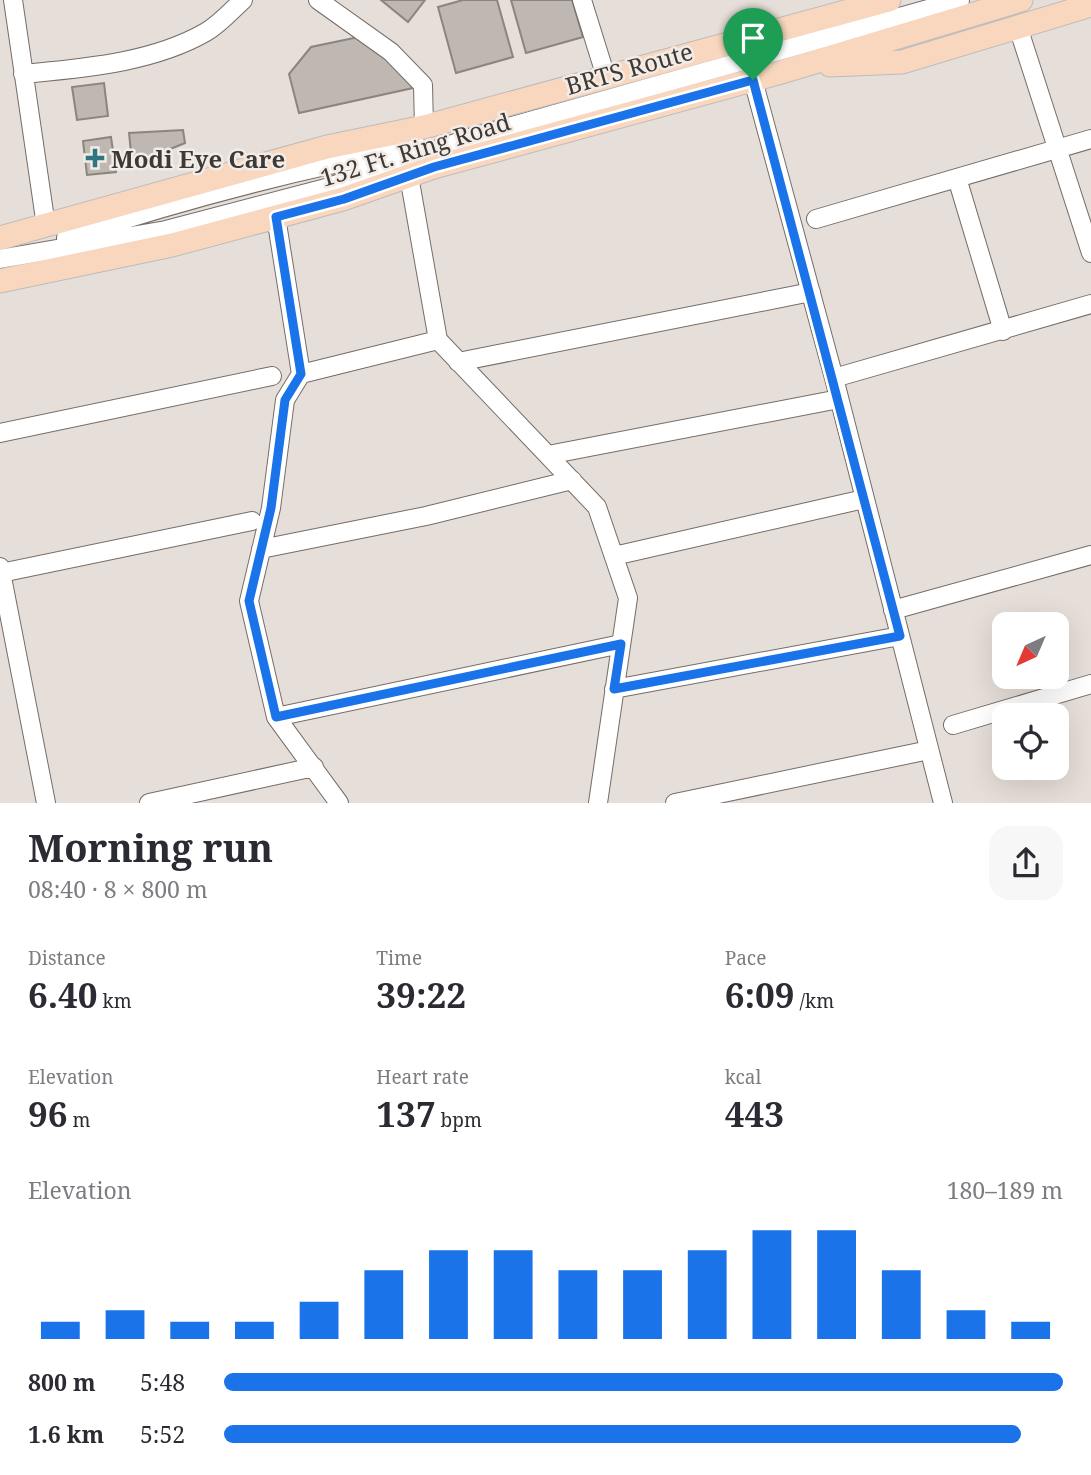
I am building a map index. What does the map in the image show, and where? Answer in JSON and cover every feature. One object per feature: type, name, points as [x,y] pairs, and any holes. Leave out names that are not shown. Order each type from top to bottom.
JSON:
[{"type":"main road","points":[[796,25],[836,0]]},
{"type":"main road","points":[[796,25],[822,21],[889,0]]},
{"type":"main road","points":[[802,66],[831,55],[1021,0]]},
{"type":"main road","points":[[802,66],[902,62],[1091,5]]},
{"type":"main road","name":"132 Ft. Ring Road","points":[[3,251],[46,226],[327,147],[424,127],[796,25]]},
{"type":"main road","name":"132 Ft. Ring Road","points":[[0,281],[172,245],[344,199],[409,176],[802,66]]},
{"type":"street","points":[[13,0],[46,226]]},
{"type":"street","points":[[23,74],[81,68],[172,49],[209,31],[243,0]]},
{"type":"street","points":[[318,0],[391,52],[423,85],[424,127]]},
{"type":"street","points":[[582,0],[606,77]]},
{"type":"street","name":"BRTS Route","points":[[3,251],[166,230],[326,188],[473,137],[960,0]]},
{"type":"street","points":[[1018,27],[1091,253]]},
{"type":"street","points":[[753,80],[834,378],[943,803]]},
{"type":"street","points":[[816,219],[1091,139]]},
{"type":"street","points":[[409,176],[438,340],[597,507],[628,598],[598,803]]},
{"type":"street","points":[[957,178],[1003,331]]},
{"type":"street","points":[[276,217],[301,374],[285,400],[271,508],[249,601],[276,717],[339,803]]},
{"type":"street","points":[[458,362],[811,292]]},
{"type":"street","points":[[834,378],[1091,304]]},
{"type":"street","points":[[301,374],[438,340]]},
{"type":"street","points":[[0,433],[272,376]]},
{"type":"street","points":[[548,455],[839,399]]},
{"type":"street","points":[[261,550],[426,516],[572,480]]},
{"type":"street","points":[[614,556],[864,499]]},
{"type":"street","points":[[46,803],[5,622],[1,570],[252,521]]},
{"type":"street","points":[[893,610],[1091,555]]},
{"type":"street","points":[[614,689],[900,636]]},
{"type":"street","points":[[276,717],[621,644]]},
{"type":"street","points":[[953,725],[1091,684]]},
{"type":"street","points":[[675,803],[929,750]]},
{"type":"street","points":[[149,803],[314,767]]},
{"type":"building","points":[[381,0],[425,0],[408,22]]},
{"type":"building","points":[[463,0],[497,0],[513,57],[456,73],[438,7]]},
{"type":"building","points":[[511,0],[572,0],[583,37],[526,53]]},
{"type":"building","points":[[363,36],[401,69],[413,88],[299,113],[289,74],[311,47]]},
{"type":"building","points":[[104,83],[108,116],[77,120],[72,87]]},
{"type":"building","points":[[183,130],[185,143],[132,162],[129,133]]},
{"type":"building","points":[[111,137],[116,172],[87,175],[83,141]]},
{"type":"place","name":"Modi Eye Care","points":[[95,158]]},
{"type":"route","points":[[753,80],[834,378],[900,636],[614,689],[621,644],[276,717],[249,601],[271,508],[285,400],[301,374],[276,217],[344,199],[434,167],[753,80]]}]
